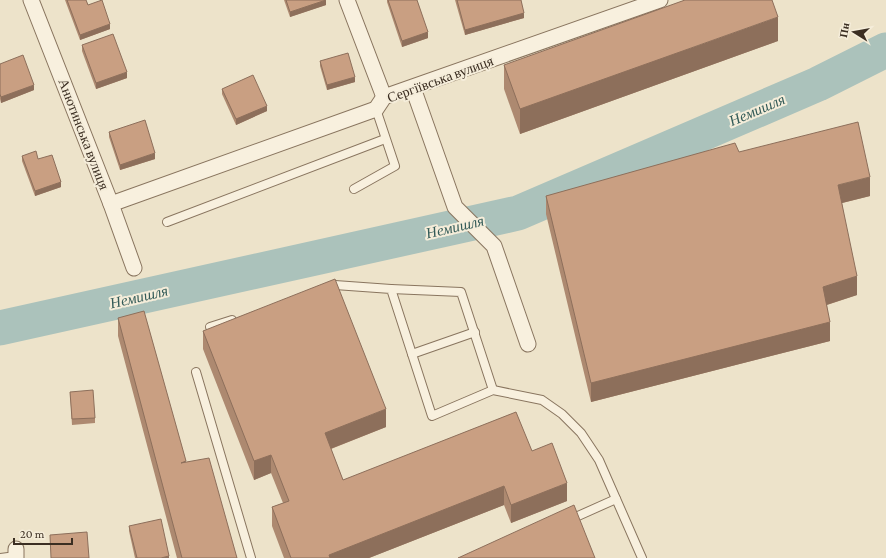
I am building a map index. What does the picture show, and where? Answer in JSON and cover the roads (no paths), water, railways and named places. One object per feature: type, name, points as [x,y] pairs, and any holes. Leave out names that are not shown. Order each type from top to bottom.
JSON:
[{"type":"street","name":"Анютинська вулиця","points":[[31,0],[111,204],[134,268]]},
{"type":"street","points":[[347,0],[380,103]]},
{"type":"street","name":"Сергіївська вулиця","points":[[111,204],[380,103],[413,88],[660,0]]},
{"type":"street","points":[[413,88],[455,207],[494,246],[528,344]]},
{"type":"lane","points":[[354,189],[395,166],[385,138],[380,103]]},
{"type":"lane","points":[[167,222],[385,138]]},
{"type":"lane","points":[[321,290],[335,285],[461,292],[493,390]]},
{"type":"lane","points":[[391,289],[432,416],[493,390],[542,400],[562,414],[581,433],[595,455],[616,498],[642,558]]},
{"type":"lane","points":[[210,327],[240,317]]},
{"type":"lane","points":[[412,354],[474,332]]},
{"type":"lane","points":[[196,372],[250,558]]},
{"type":"lane","points":[[558,525],[616,498]]},
{"type":"lane","points":[[0,558],[16,554]]},
{"type":"waterway","name":"Немишля","points":[[0,328],[518,213],[818,84],[886,50]]}]
